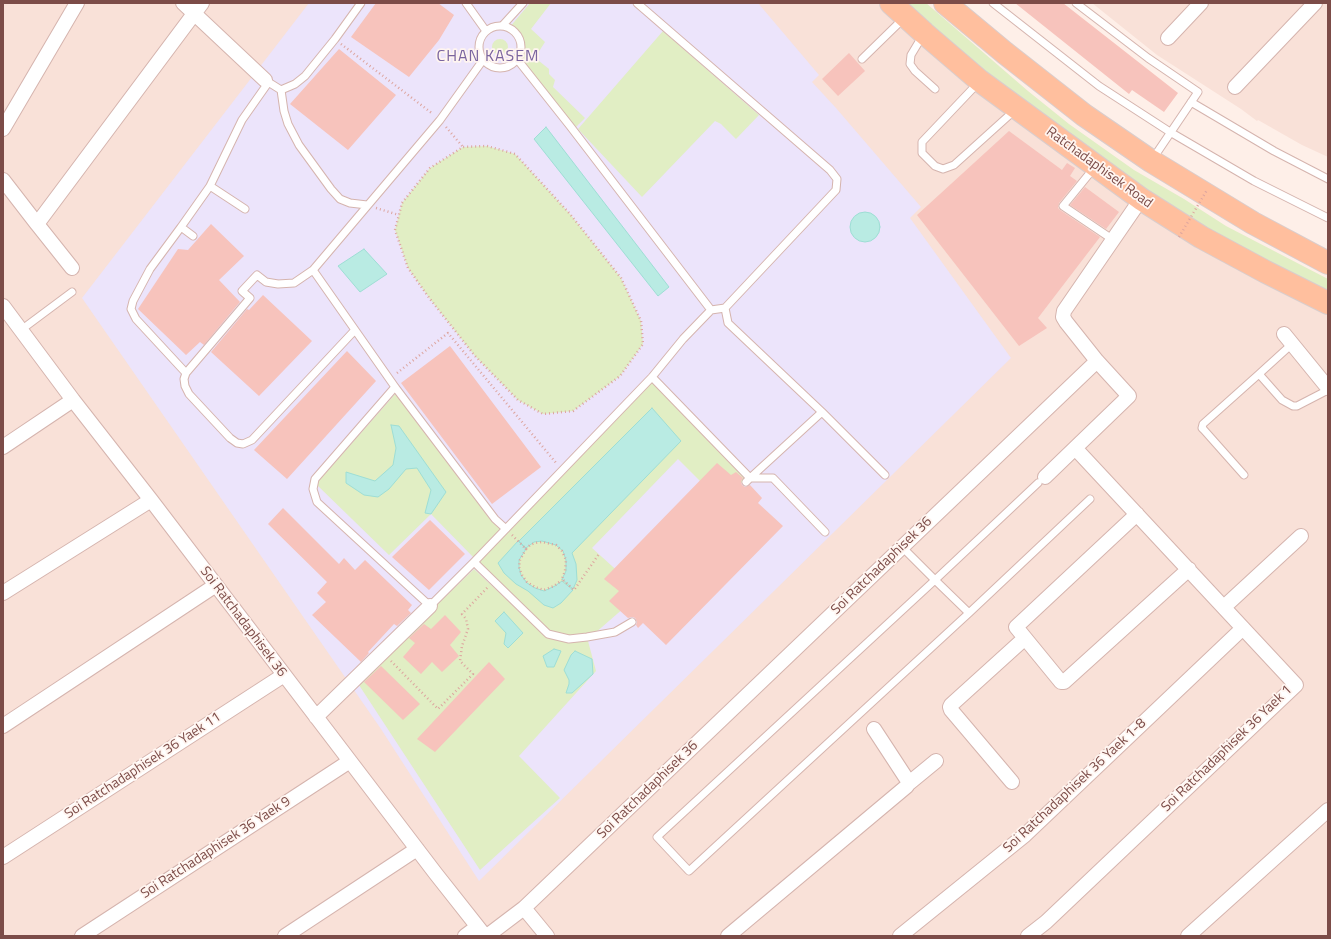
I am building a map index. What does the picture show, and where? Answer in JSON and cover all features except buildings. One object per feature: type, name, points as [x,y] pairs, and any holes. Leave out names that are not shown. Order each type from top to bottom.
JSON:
[{"type":"main road","points":[[945,3],[1005,53],[1084,115],[1151,161],[1253,223],[1328,263]]},
{"type":"main road","name":"Ratchadaphisek Road","points":[[899,10],[980,81],[1141,200],[1201,237],[1328,303]]},
{"type":"street","points":[[3,130],[77,3]]},
{"type":"street","points":[[183,3],[198,8],[267,81]]},
{"type":"street","points":[[1168,38],[1202,3]]},
{"type":"street","points":[[1235,87],[1315,3]]},
{"type":"street","points":[[37,224],[198,8]]},
{"type":"street","points":[[3,180],[72,268]]},
{"type":"street","points":[[1042,480],[1129,396],[1097,361],[1063,317],[1064,311],[1112,239],[1141,200]]},
{"type":"street","name":"Soi Ratchadaphisek 36","points":[[6,315],[21,330],[72,400],[483,933]]},
{"type":"street","points":[[1288,339],[1328,389]]},
{"type":"street","name":"Soi Ratchadaphisek 36","points":[[465,936],[483,933],[524,908],[1097,361]]},
{"type":"street","points":[[3,447],[72,400]]},
{"type":"street","name":"Soi Ratchadaphisek 36 Yaek 1","points":[[1028,936],[1057,911],[1296,685],[1075,448]]},
{"type":"street","points":[[3,593],[150,500]]},
{"type":"street","points":[[1137,514],[1016,627],[1061,682],[1064,682],[1189,570]]},
{"type":"street","points":[[1224,607],[1301,536]]},
{"type":"street","points":[[3,726],[216,585]]},
{"type":"street","points":[[316,717],[430,606]]},
{"type":"street","name":"Soi Ratchadaphisek 36 Yaek 1-8","points":[[900,936],[1026,835],[1243,628]]},
{"type":"street","points":[[1012,782],[950,707],[1025,638]]},
{"type":"street","name":"Soi Ratchadaphisek 36 Yaek 11","points":[[3,857],[284,675]]},
{"type":"street","points":[[874,729],[908,781],[908,784]]},
{"type":"street","name":"Soi Ratchadaphisek 36 Yaek 9","points":[[82,936],[350,761]]},
{"type":"street","points":[[728,936],[936,761]]},
{"type":"street","points":[[1188,936],[1328,810]]},
{"type":"street","points":[[285,936],[417,849]]},
{"type":"street","points":[[524,908],[547,936]]},
{"type":"lane","points":[[281,90],[295,84],[305,76],[335,39],[361,3]]},
{"type":"lane","points":[[466,3],[486,31]]},
{"type":"lane","points":[[502,26],[523,3]]},
{"type":"lane","points":[[395,387],[315,479],[313,489],[317,502],[430,606],[652,377],[683,339],[711,310],[725,308],[836,190],[837,179],[830,170],[637,3]]},
{"type":"lane","points":[[993,3],[1099,86],[1170,132],[1254,181],[1328,218]]},
{"type":"lane","points":[[1076,3],[1148,58],[1198,92],[1151,161]]},
{"type":"lane","points":[[862,59],[899,10]]},
{"type":"lane","points":[[497,26],[502,26],[515,32],[519,38],[521,46],[520,53],[512,64],[507,67],[494,68],[483,60],[478,48],[479,42],[486,31],[497,26]]},
{"type":"lane","points":[[924,33],[911,55],[910,64],[914,71],[935,89]]},
{"type":"lane","points":[[517,59],[711,310]]},
{"type":"lane","points":[[355,330],[252,440],[243,444],[237,443],[230,438],[189,394],[185,386],[184,379],[186,373],[250,298],[242,291],[257,275],[266,282],[278,284],[294,283],[313,270],[440,120],[483,60]]},
{"type":"lane","points":[[186,373],[136,319],[131,309],[133,301],[150,269],[210,186],[242,120],[267,81],[281,90],[284,111],[288,124],[299,146],[327,183],[340,198],[350,203],[367,205]]},
{"type":"lane","points":[[980,81],[922,142],[922,152],[935,166],[943,169],[954,165],[1017,108]]},
{"type":"lane","points":[[1191,102],[1274,152],[1328,179]]},
{"type":"lane","points":[[1096,166],[1064,206],[1112,239]]},
{"type":"lane","points":[[210,186],[245,209]]},
{"type":"lane","points":[[181,227],[193,236]]},
{"type":"lane","points":[[313,270],[389,380],[495,519],[506,529]]},
{"type":"lane","points":[[21,330],[72,292]]},
{"type":"lane","points":[[725,308],[728,323],[822,412],[885,475]]},
{"type":"lane","points":[[1244,475],[1202,428],[1203,424],[1259,374],[1288,339]]},
{"type":"lane","points":[[1259,374],[1282,400],[1293,406],[1297,406],[1328,389]]},
{"type":"lane","points":[[652,377],[748,480]]},
{"type":"lane","points":[[748,480],[822,412]]},
{"type":"lane","points":[[748,480],[774,478],[825,532]]},
{"type":"lane","points":[[1042,480],[657,837],[689,871],[969,613],[1090,499]]},
{"type":"lane","points":[[902,547],[969,613]]},
{"type":"lane","points":[[474,562],[548,634],[569,639],[587,637],[615,632],[632,622]]},
{"type":"path","points":[[335,39],[440,120],[463,147]]},
{"type":"path","points":[[487,146],[515,154],[570,214],[621,278],[642,321],[643,344],[620,376],[573,411],[543,414],[518,400],[475,356],[430,299],[408,268],[395,230],[399,215],[402,203],[430,168],[463,147],[487,146]]},
{"type":"path","points":[[1179,237],[1207,190]]},
{"type":"path","points":[[367,205],[399,215]]},
{"type":"path","points":[[389,380],[448,333],[563,470]]},
{"type":"path","points":[[506,529],[526,549]]},
{"type":"path","points":[[542,542],[556,545],[562,551],[566,560],[562,580],[554,586],[544,590],[527,582],[519,567],[520,560],[526,549],[530,545],[542,542]]},
{"type":"path","points":[[562,580],[574,590],[599,554]]},
{"type":"path","points":[[382,652],[438,709],[473,674],[460,661],[462,646],[468,629],[466,619],[462,614],[494,581]]},
{"type":"shaded area","points":[[3,3],[878,3],[976,91],[1328,312],[1328,936],[3,936]]},
{"type":"shaded area","points":[[309,3],[758,3],[819,75],[812,82],[921,207],[910,218],[1011,358],[479,881],[381,729],[82,298]]},
{"type":"shaded area","points":[[1092,3],[1328,3],[1328,157],[1302,145],[1258,120],[1257,121],[1241,109],[1157,55]]},
{"type":"green space","points":[[530,3],[551,3],[531,29],[545,42],[536,56],[539,61],[549,69],[549,74],[555,80],[553,87],[585,118],[574,129],[523,62],[522,40],[509,28]]},
{"type":"green space","points":[[902,3],[926,3],[1028,91],[1069,124],[1134,170],[1184,199],[1226,226],[1328,279],[1328,292],[1214,235],[1045,121]]},
{"type":"green space","points":[[663,31],[759,115],[736,139],[721,124],[715,121],[642,197],[578,129]]},
{"type":"green space","points":[[500,39],[506,41],[508,47],[506,53],[500,55],[494,53],[492,47],[494,41]]},
{"type":"green space","points":[[487,146],[515,154],[570,214],[621,278],[641,321],[643,344],[620,376],[573,411],[543,414],[518,400],[475,356],[430,299],[408,268],[395,230],[402,203],[430,168],[463,147]]},
{"type":"green space","points":[[653,380],[746,478],[722,503],[678,459],[592,548],[633,585],[625,607],[594,634],[568,636],[548,631],[478,562]]},
{"type":"green space","points":[[396,393],[503,530],[475,559],[431,514],[389,555],[316,484]]},
{"type":"green space","points":[[474,569],[547,637],[569,642],[588,641],[596,671],[519,756],[560,798],[480,870],[357,682]]},
{"type":"water","points":[[546,127],[669,287],[658,296],[534,139]]},
{"type":"water","points":[[865,212],[876,216],[880,227],[876,238],[865,242],[854,238],[850,227],[854,216]]},
{"type":"water","points":[[364,249],[387,274],[360,292],[338,266]]},
{"type":"water","points":[[652,408],[681,441],[572,553],[576,564],[577,580],[573,589],[562,579],[566,571],[566,560],[563,551],[556,545],[542,541],[534,542],[526,548],[519,541]]},
{"type":"water","points":[[391,425],[399,426],[446,492],[431,514],[425,513],[431,490],[417,468],[406,469],[389,489],[378,497],[364,495],[346,483],[346,472],[375,481],[393,465],[396,448]]},
{"type":"water","points":[[518,541],[526,549],[519,560],[519,567],[521,575],[527,583],[544,591],[562,581],[573,590],[561,603],[553,608],[544,605],[528,591],[516,584],[504,573],[498,563]]},
{"type":"water","points":[[504,612],[523,633],[508,648],[504,644],[506,633],[495,621]]},
{"type":"water","points":[[554,649],[561,651],[554,667],[547,667],[543,656]]},
{"type":"water","points":[[575,651],[592,659],[593,674],[572,693],[566,693],[569,680],[564,670],[571,655]]},
{"type":"district","name":"CHAN KASEM","points":[[488,57]]}]
